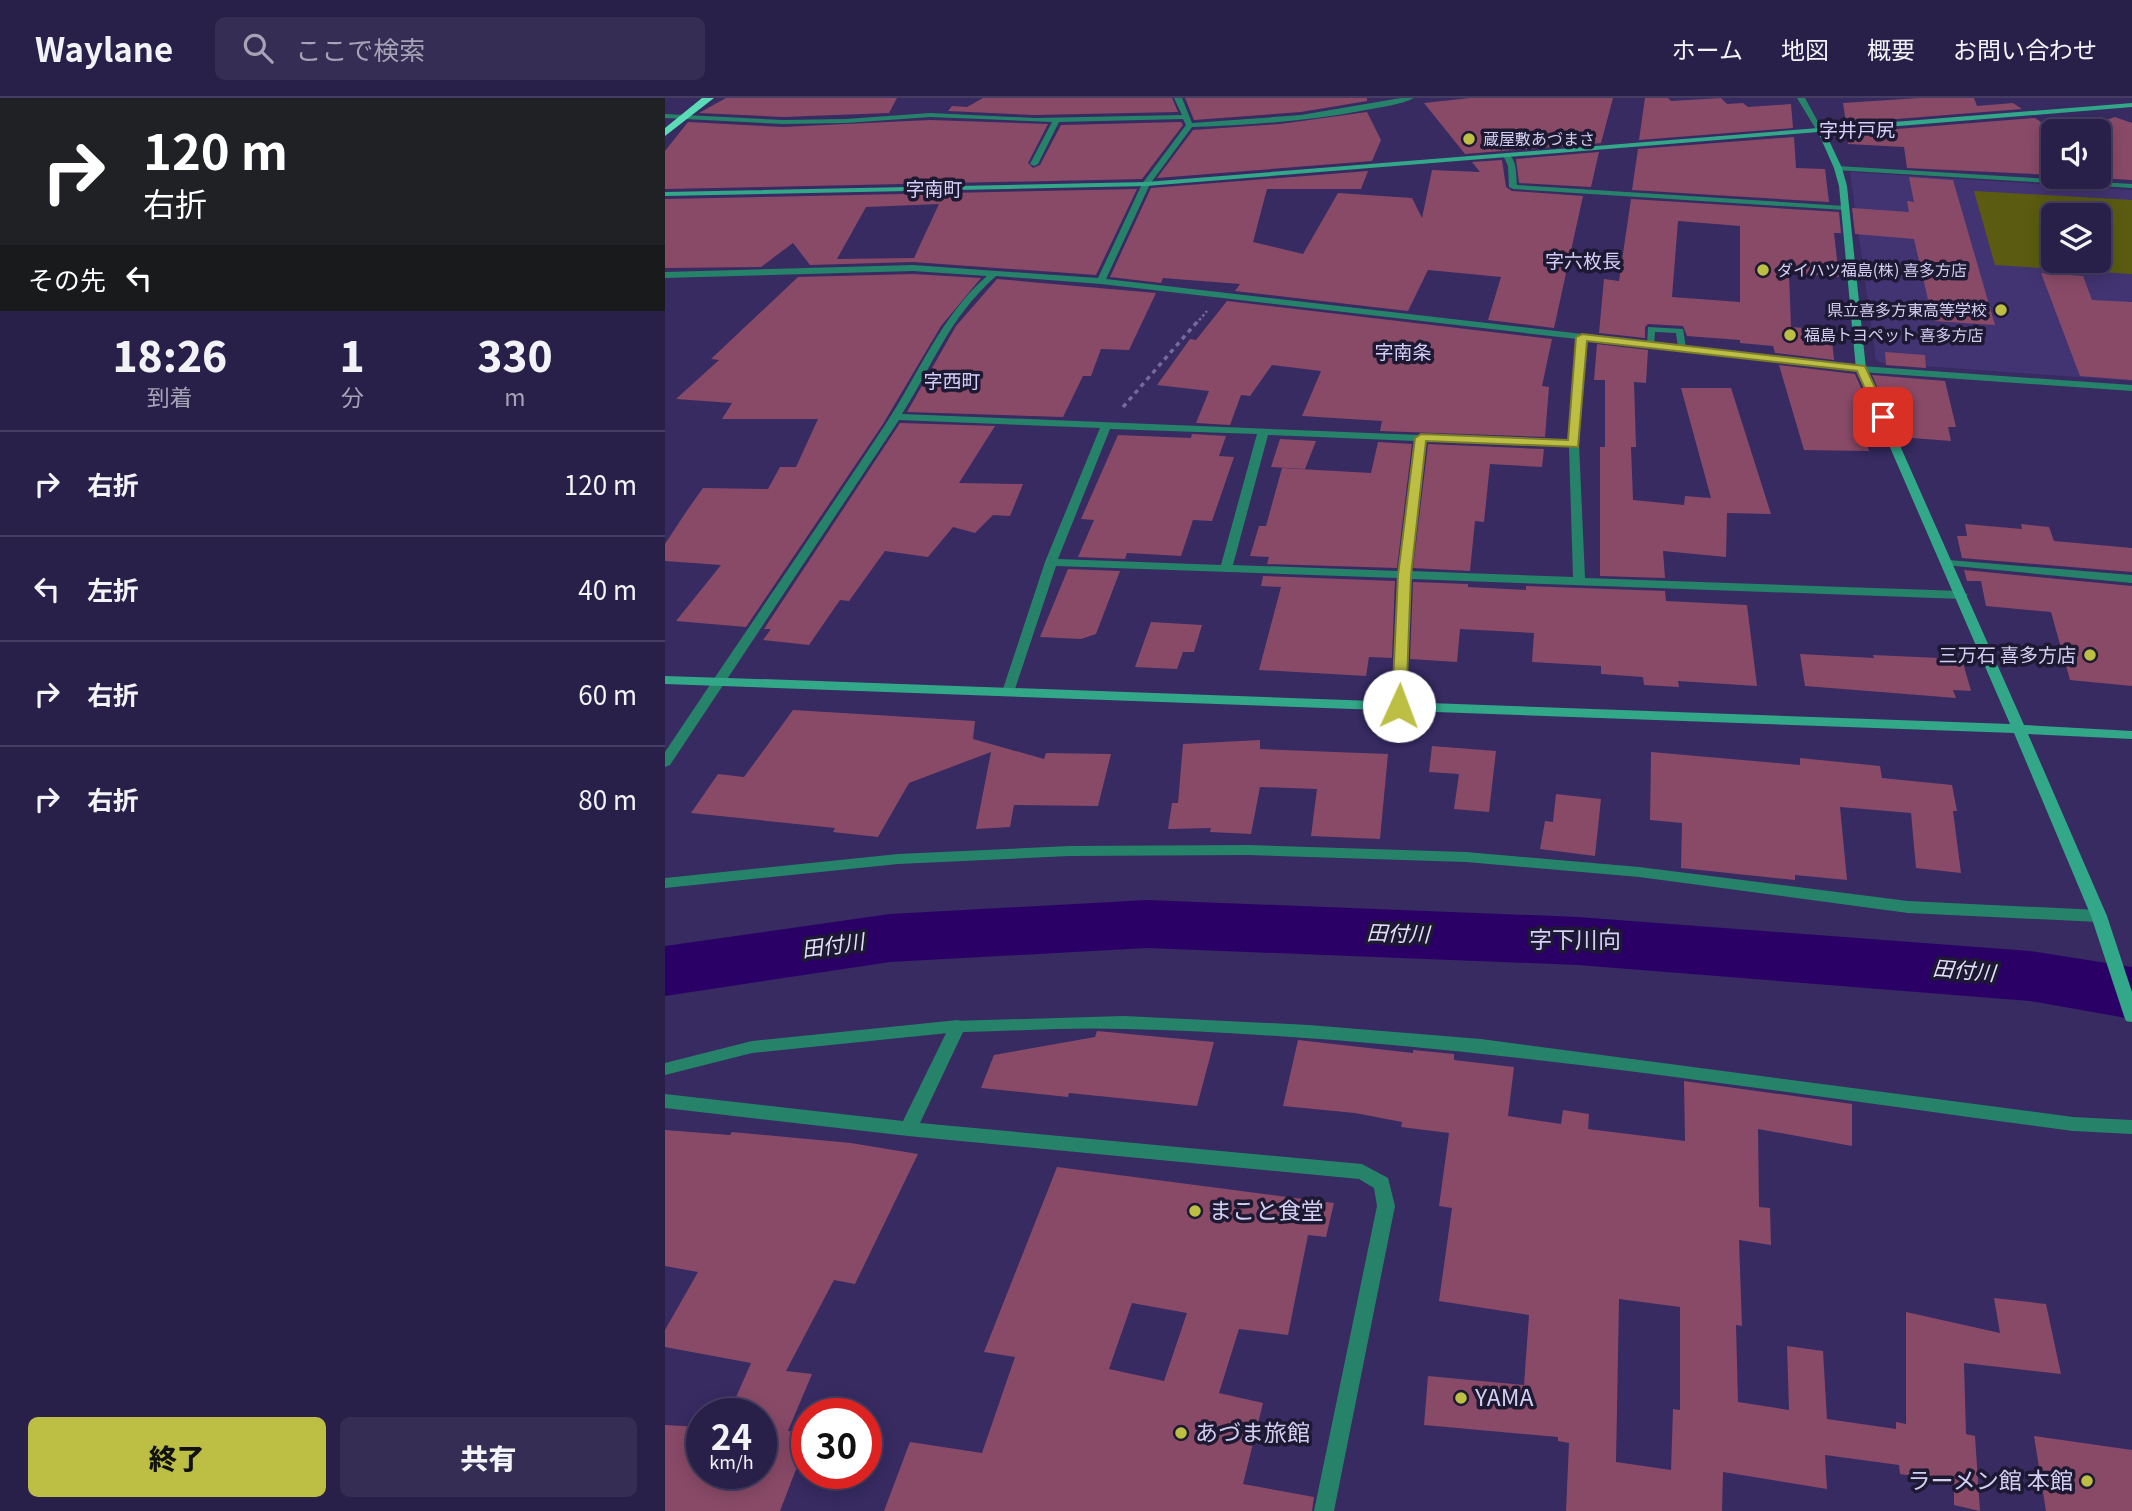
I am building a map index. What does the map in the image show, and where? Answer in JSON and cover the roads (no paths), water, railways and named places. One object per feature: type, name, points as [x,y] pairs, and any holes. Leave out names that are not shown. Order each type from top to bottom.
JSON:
[{"type":"highway","points":[[665,133],[709,98]]},
{"type":"street","points":[[1178,98],[1190,125]]},
{"type":"street","points":[[1101,281],[1146,184],[1190,125],[1293,118],[1410,98]]},
{"type":"street","points":[[1801,98],[1838,168],[1845,208],[1861,369],[1962,595],[2099,916],[2132,1016]]},
{"type":"street","points":[[665,194],[1146,184],[2132,105]]},
{"type":"street","points":[[665,116],[783,122],[846,121],[930,114],[1057,119],[1185,117]]},
{"type":"street","points":[[1034,164],[1057,119]]},
{"type":"street","points":[[1507,155],[1513,187],[1845,208]]},
{"type":"street","points":[[1838,168],[2132,186]]},
{"type":"street","points":[[665,275],[900,268],[1101,281],[1223,293],[1861,369],[2132,388]]},
{"type":"street","points":[[665,762],[896,417],[951,316],[978,286],[995,273]]},
{"type":"street","points":[[1579,582],[1574,444],[1582,337]]},
{"type":"street","points":[[896,417],[1574,444]]},
{"type":"street","points":[[1009,689],[1051,562],[1106,426]]},
{"type":"street","points":[[1226,569],[1263,433]]},
{"type":"street","points":[[1399,706],[1404,575],[1421,438]]},
{"type":"street","points":[[1051,562],[1962,595]]},
{"type":"street","points":[[1948,563],[2132,579]]},
{"type":"street","points":[[665,680],[1009,689],[1701,719],[2019,727],[2132,735]]},
{"type":"street","points":[[665,883],[898,859],[1069,852],[1248,850],[1466,857],[1639,872],[1908,907],[2099,916]]},
{"type":"street","points":[[908,1129],[958,1026],[1124,1023],[1309,1032],[1481,1046],[2073,1124],[2132,1127]]},
{"type":"street","points":[[665,1101],[908,1129],[1361,1172],[1382,1184],[1386,1206],[1324,1511]]},
{"type":"lane","points":[[1650,345],[1651,329],[1680,331],[1682,348]]},
{"type":"lane","points":[[665,1069],[752,1047],[958,1026]]},
{"type":"waterway","name":"田付川","points":[[665,971],[890,938],[1147,924],[1578,941],[2030,976],[2132,993]]},
{"type":"place","name":"蔵屋敷あづまさ","points":[[1469,139]]},
{"type":"place","name":"ダイハツ福島(株) 喜多方店","points":[[1763,270]]},
{"type":"place","name":"県立喜多方東高等学校","points":[[2001,310]]},
{"type":"place","name":"福島トヨペット 喜多方店","points":[[1790,335]]},
{"type":"place","name":"三万石 喜多方店","points":[[2090,655]]},
{"type":"place","name":"まこと食堂","points":[[1195,1211]]},
{"type":"place","name":"YAMA","points":[[1461,1398]]},
{"type":"place","name":"あづま旅館","points":[[1181,1433]]},
{"type":"place","name":"ラーメン館 本館","points":[[2087,1481]]},
{"type":"district","name":"字井戸尻","points":[[1857,130]]},
{"type":"district","name":"字南町","points":[[934,189]]},
{"type":"district","name":"字六枚長","points":[[1583,261]]},
{"type":"district","name":"字南条","points":[[1403,352]]},
{"type":"district","name":"字西町","points":[[952,381]]},
{"type":"district","name":"字下川向","points":[[1575,940]]}]
